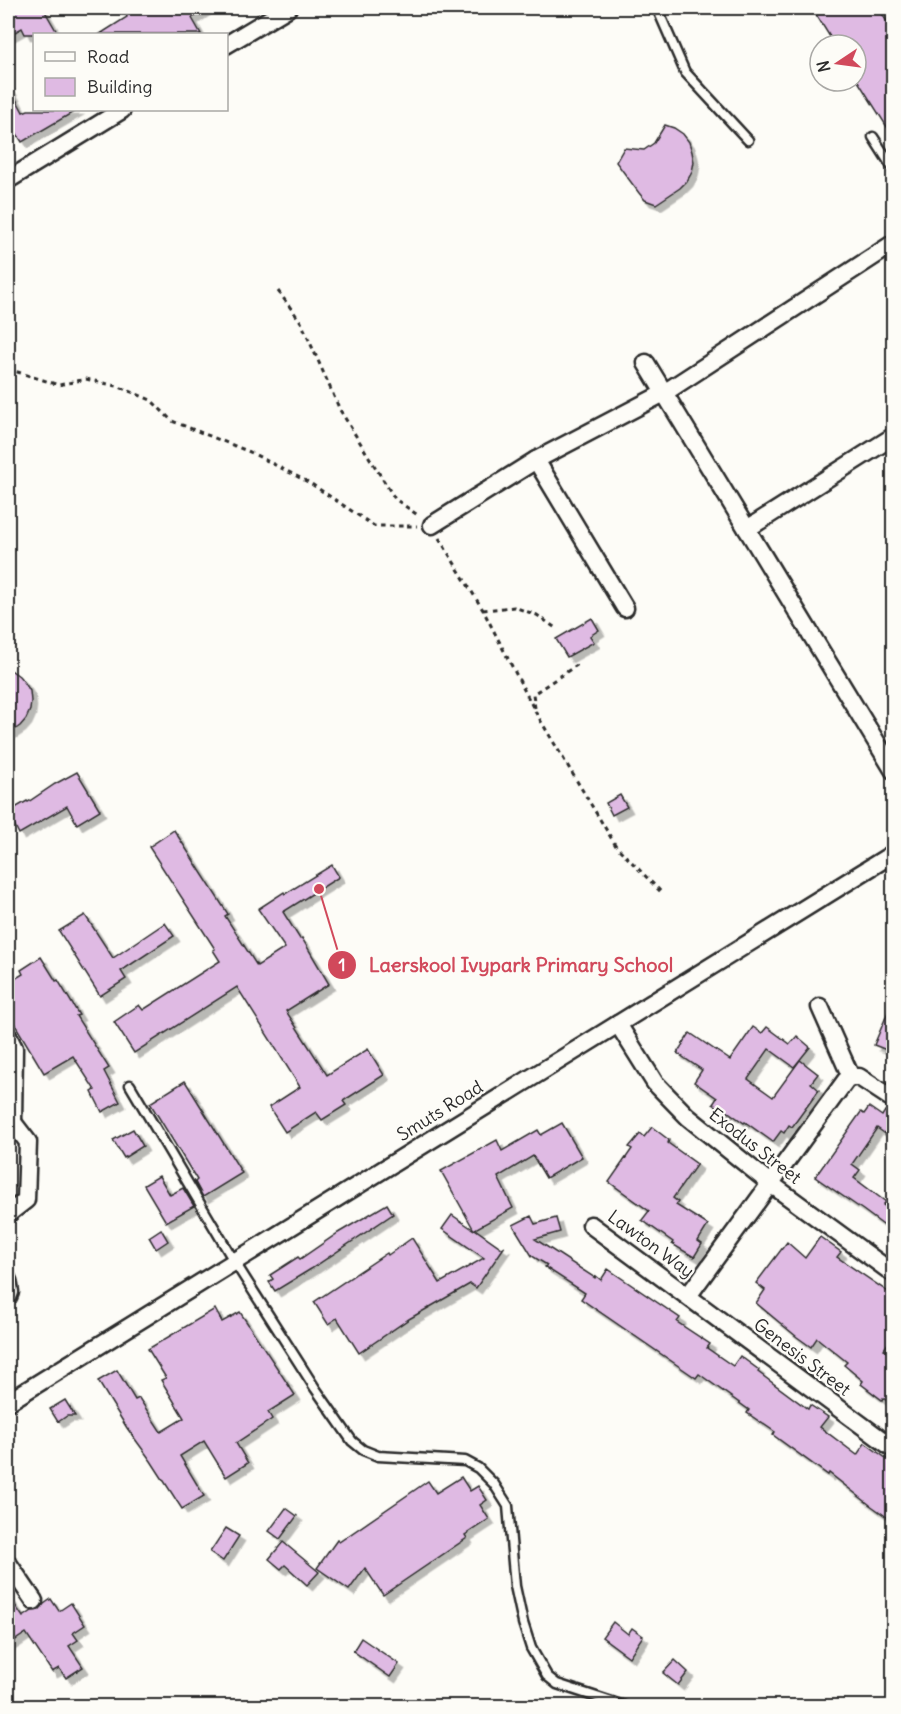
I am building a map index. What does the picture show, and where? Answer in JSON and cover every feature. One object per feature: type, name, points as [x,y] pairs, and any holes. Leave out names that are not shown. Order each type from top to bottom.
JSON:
[{"type":"street","points":[[228,44],[288,8]]},
{"type":"street","points":[[8,180],[120,111]]},
{"type":"street","points":[[432,525],[536,460],[664,393],[894,243]]},
{"type":"street","points":[[646,363],[894,771]]},
{"type":"street","points":[[747,529],[893,437]]},
{"type":"street","points":[[536,460],[625,608]]},
{"type":"street","name":"Smuts Road","points":[[8,1402],[894,853]]},
{"type":"street","points":[[820,1007],[851,1077]]},
{"type":"street","name":"Exodus Street","points":[[618,1024],[656,1083],[688,1117],[771,1184],[894,1274]]},
{"type":"street","points":[[8,1036],[14,1048],[10,1119],[28,1142],[26,1200],[8,1214]]},
{"type":"street","points":[[688,1296],[846,1080],[859,1077],[894,1100]]},
{"type":"street","name":"Lawton Way","points":[[591,1225],[688,1296]]},
{"type":"street","points":[[8,1280],[10,1292],[8,1297]]},
{"type":"street","name":"Genesis Street","points":[[688,1296],[894,1449]]},
{"type":"street","points":[[8,1563],[34,1601]]},
{"type":"lane","points":[[657,8],[686,72],[748,140]]},
{"type":"lane","points":[[873,138],[894,170]]},
{"type":"lane","points":[[130,1085],[234,1262],[352,1441],[363,1450],[378,1456],[465,1461],[478,1468],[494,1484],[508,1506],[515,1586],[523,1623],[531,1648],[547,1676],[557,1684],[624,1707]]},
{"type":"path","points":[[278,291],[301,322],[340,410],[395,499],[432,525],[483,610],[536,713],[616,846],[663,893]]},
{"type":"path","points":[[8,369],[59,386],[86,379],[117,386],[152,400],[172,421],[250,452],[310,483],[374,526],[432,525]]},
{"type":"path","points":[[483,610],[514,606],[537,615],[557,629]]},
{"type":"path","points":[[536,713],[533,694],[577,665]]},
{"type":"building","points":[[8,8],[43,8],[57,33],[25,34],[22,28],[8,36]]},
{"type":"building","points":[[137,8],[207,8],[192,18],[200,33],[102,33],[127,17],[126,14]]},
{"type":"building","points":[[812,8],[878,8],[894,32],[894,138],[866,93],[868,93],[868,33],[828,33]]},
{"type":"building","points":[[8,84],[23,112],[28,110],[75,111],[22,142],[14,129],[8,133]]},
{"type":"building","points":[[665,125],[683,134],[689,142],[694,162],[687,181],[656,204],[645,200],[616,162],[624,148],[644,150],[654,143]]},
{"type":"building","points":[[592,618],[599,630],[590,636],[594,642],[567,657],[556,639]]},
{"type":"building","points":[[8,668],[25,683],[30,691],[31,701],[26,719],[8,734]]},
{"type":"building","points":[[77,772],[100,810],[77,824],[67,806],[19,834],[8,812]]},
{"type":"building","points":[[620,795],[627,807],[612,815],[606,803]]},
{"type":"building","points":[[174,830],[228,914],[225,916],[257,966],[285,948],[258,909],[332,865],[339,877],[283,912],[300,939],[302,938],[329,984],[286,1011],[327,1075],[368,1049],[384,1075],[343,1101],[346,1105],[322,1120],[316,1112],[285,1132],[269,1107],[300,1087],[237,987],[134,1053],[114,1022],[139,1005],[143,1010],[220,961],[213,950],[215,949],[149,847]]},
{"type":"building","points":[[85,915],[113,958],[165,923],[174,936],[121,971],[126,979],[100,996],[59,931]]},
{"type":"building","points":[[41,957],[56,981],[58,980],[79,1015],[76,1016],[109,1068],[104,1071],[120,1102],[102,1112],[92,1092],[95,1090],[73,1056],[44,1073],[8,1013],[8,983],[23,974],[21,970]]},
{"type":"building","points":[[894,998],[894,1053],[874,1045]]},
{"type":"building","points":[[753,1027],[762,1033],[767,1027],[790,1044],[797,1036],[810,1047],[794,1067],[769,1049],[748,1079],[773,1097],[800,1060],[818,1074],[811,1083],[819,1090],[792,1127],[789,1125],[784,1133],[781,1131],[773,1142],[745,1122],[713,1104],[717,1098],[694,1082],[702,1070],[677,1053],[690,1033],[730,1060]]},
{"type":"building","points":[[185,1081],[242,1173],[203,1197],[195,1182],[197,1180],[150,1103]]},
{"type":"building","points":[[869,1107],[882,1116],[885,1111],[894,1117],[894,1140],[877,1128],[852,1164],[860,1170],[854,1178],[886,1202],[883,1205],[894,1213],[894,1233],[815,1177],[861,1112],[864,1114]]},
{"type":"building","points":[[562,1123],[582,1157],[546,1178],[533,1156],[498,1177],[513,1208],[475,1229],[502,1248],[505,1246],[476,1288],[470,1284],[409,1319],[359,1353],[337,1318],[328,1324],[314,1302],[412,1238],[440,1283],[484,1258],[442,1229],[452,1215],[474,1230],[441,1171],[497,1140],[502,1151],[538,1130],[541,1135]]},
{"type":"building","points":[[652,1127],[669,1140],[668,1143],[697,1164],[673,1198],[678,1202],[676,1205],[708,1225],[698,1241],[702,1244],[694,1257],[672,1244],[673,1242],[642,1220],[649,1211],[609,1182],[632,1149],[629,1147],[640,1134],[644,1137]]},
{"type":"building","points":[[133,1129],[143,1146],[124,1158],[113,1140]]},
{"type":"building","points":[[159,1176],[170,1195],[183,1188],[194,1206],[166,1222],[144,1185]]},
{"type":"building","points":[[387,1204],[393,1214],[275,1291],[269,1282],[273,1279],[270,1275],[298,1257],[300,1259]]},
{"type":"building","points":[[531,1216],[535,1224],[556,1218],[560,1232],[535,1239],[595,1278],[596,1276],[601,1280],[608,1269],[680,1318],[677,1322],[710,1344],[707,1348],[733,1366],[740,1356],[808,1409],[810,1405],[828,1417],[820,1427],[857,1455],[865,1443],[894,1464],[894,1522],[829,1473],[828,1475],[773,1435],[775,1432],[747,1413],[749,1410],[699,1374],[696,1378],[581,1299],[585,1293],[532,1256],[513,1225]]},
{"type":"building","points":[[161,1229],[168,1241],[156,1249],[149,1237]]},
{"type":"building","points":[[820,1237],[841,1252],[837,1257],[894,1296],[894,1335],[884,1349],[894,1356],[894,1406],[861,1384],[863,1381],[844,1365],[847,1362],[817,1338],[811,1347],[756,1303],[765,1290],[756,1283],[787,1242],[805,1258]]},
{"type":"building","points":[[215,1309],[222,1322],[240,1312],[295,1395],[268,1412],[272,1419],[236,1443],[248,1463],[226,1477],[204,1441],[180,1456],[204,1496],[182,1509],[98,1381],[117,1370],[135,1400],[139,1398],[161,1432],[184,1418],[161,1380],[166,1378],[148,1349]]},
{"type":"building","points":[[65,1400],[75,1416],[67,1416],[58,1422],[50,1409]]},
{"type":"building","points":[[461,1477],[470,1491],[478,1486],[487,1500],[480,1505],[489,1519],[465,1535],[467,1538],[383,1595],[365,1568],[349,1590],[317,1568],[337,1540],[339,1542],[428,1481],[436,1493]]},
{"type":"building","points":[[286,1508],[297,1516],[280,1539],[269,1531]]},
{"type":"building","points":[[226,1528],[239,1536],[223,1561],[210,1552]]},
{"type":"building","points":[[283,1542],[319,1572],[307,1585],[285,1565],[281,1569],[269,1559]]},
{"type":"building","points":[[8,1595],[23,1617],[32,1611],[39,1610],[51,1599],[59,1611],[71,1603],[85,1625],[73,1633],[78,1640],[69,1646],[83,1667],[66,1678],[59,1668],[52,1672],[26,1633],[8,1645]]},
{"type":"building","points":[[613,1622],[628,1634],[632,1628],[643,1636],[629,1657],[602,1637]]},
{"type":"building","points":[[361,1638],[399,1664],[390,1677],[353,1651]]},
{"type":"building","points":[[675,1660],[688,1672],[678,1685],[663,1673]]},
{"type":"place","name":"Laerskool Ivypark Primary School","points":[[319,889]]}]
